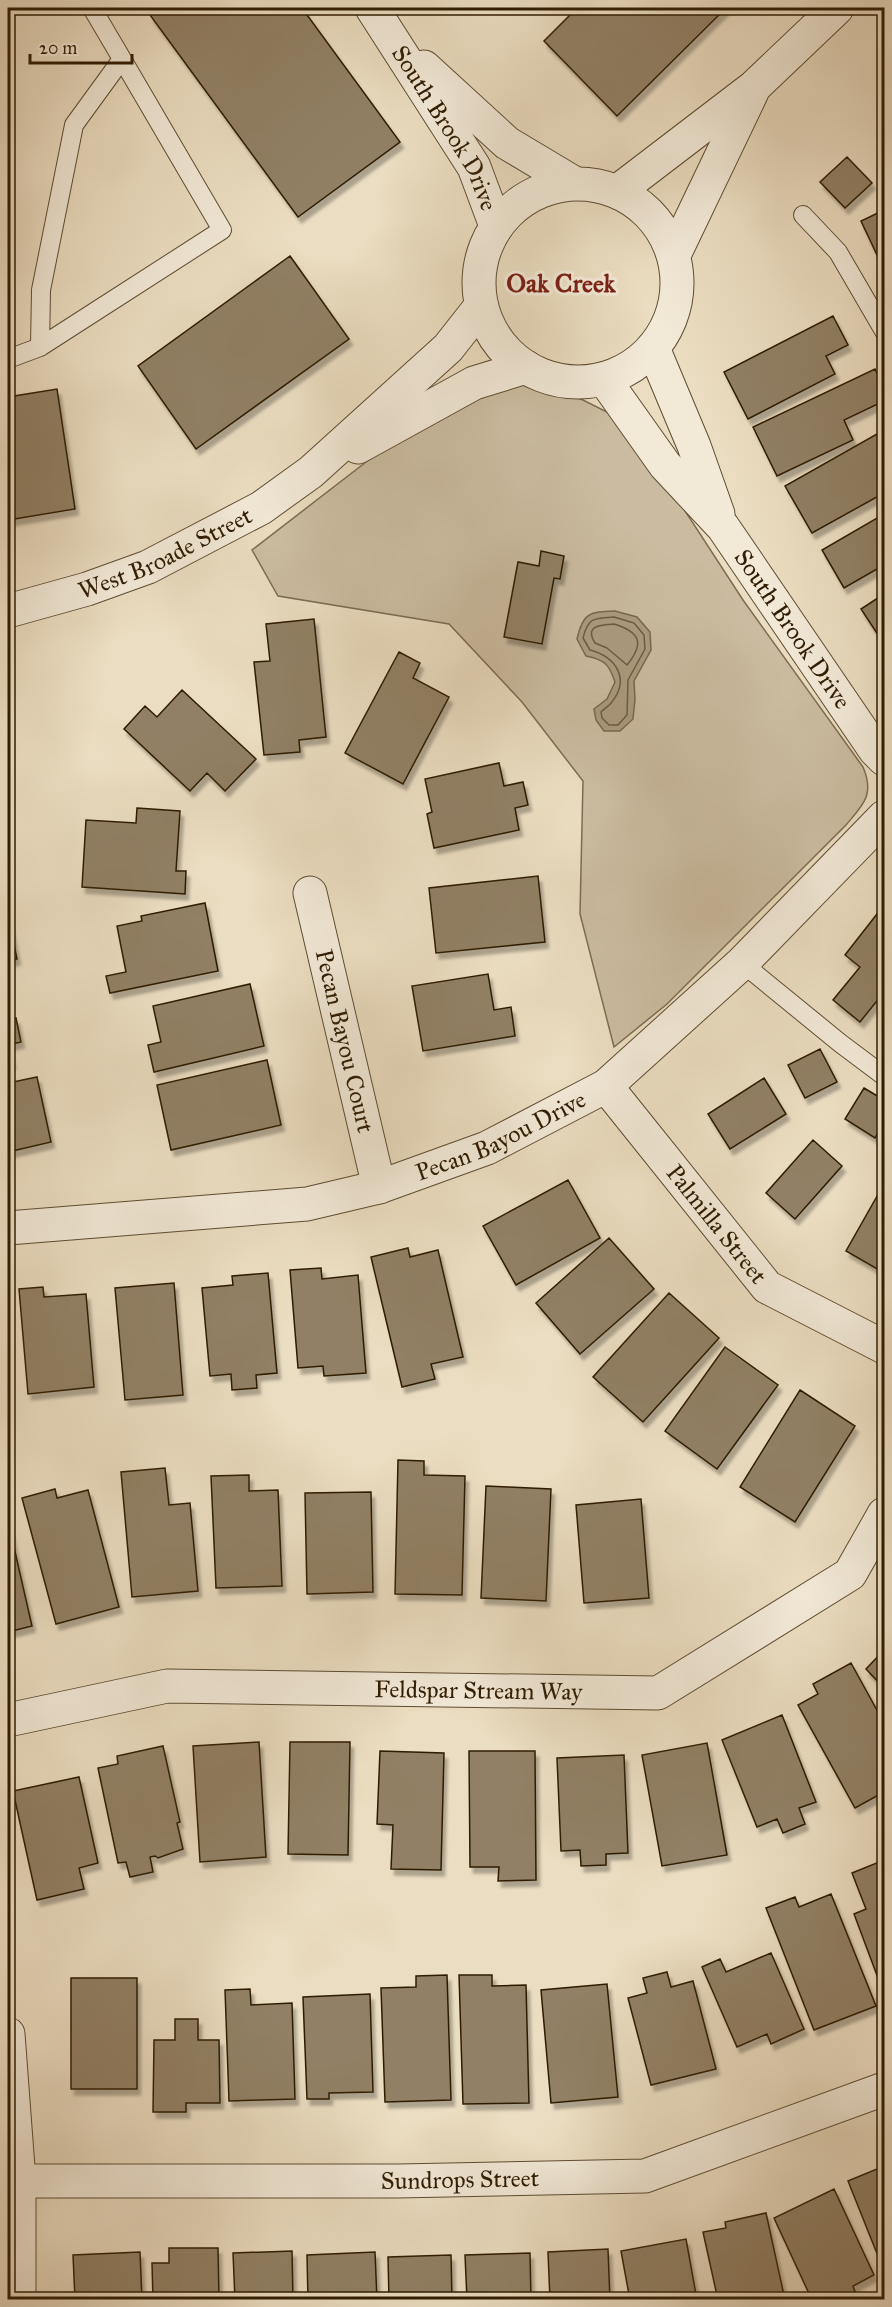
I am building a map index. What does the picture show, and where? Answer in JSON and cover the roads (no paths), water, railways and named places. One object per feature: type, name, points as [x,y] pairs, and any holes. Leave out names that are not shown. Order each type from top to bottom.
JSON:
[{"type":"street","points":[[618,191],[754,87],[837,8]]},
{"type":"street","name":"South Brook Drive","points":[[379,20],[507,143],[574,183]]},
{"type":"street","name":"South Brook Drive","points":[[379,20],[474,167],[496,226]]},
{"type":"street","points":[[674,255],[754,87]]},
{"type":"street","points":[[574,183],[596,184],[618,191],[643,207],[662,229],[674,255],[678,288],[671,320],[653,348],[631,368],[604,379],[577,383],[550,378],[526,368],[506,351],[490,330],[482,306],[479,285],[486,244],[496,226],[518,204],[544,189],[574,183]]},
{"type":"street","name":"West Broade Street","points":[[8,611],[87,589],[148,567],[261,508],[311,472],[448,348],[482,306]]},
{"type":"street","name":"South Brook Drive","points":[[653,348],[694,446],[723,527]]},
{"type":"street","name":"West Broade Street","points":[[311,472],[474,383],[526,368]]},
{"type":"street","name":"South Brook Drive","points":[[604,379],[665,465],[723,527],[875,750],[885,759]]},
{"type":"street","name":"Pecan Bayou Drive","points":[[8,1228],[307,1204],[379,1187],[487,1148],[606,1086],[742,963],[885,817]]},
{"type":"street","name":"Pecan Bayou Court","points":[[310,893],[379,1187]]},
{"type":"street","name":"Palmilla Street","points":[[606,1086],[767,1287],[885,1347]]},
{"type":"street","name":"Feldspar Stream Way","points":[[8,1720],[167,1686],[658,1693],[850,1574],[885,1514]]},
{"type":"street","points":[[8,2034],[19,2181],[19,2300]]},
{"type":"street","name":"Sundrops Street","points":[[19,2181],[398,2181],[645,2176],[885,2089]]},
{"type":"lane","points":[[8,359],[40,347],[222,230],[92,8]]},
{"type":"lane","points":[[40,347],[41,290],[74,125],[122,59]]},
{"type":"lane","points":[[803,215],[838,252],[885,332]]},
{"type":"lane","points":[[742,963],[840,1043],[885,1076]]},
{"type":"water","points":[[615,611],[637,617],[650,632],[651,650],[634,681],[633,719],[620,731],[604,731],[596,720],[594,709],[607,699],[615,682],[608,667],[598,659],[586,656],[577,639],[582,623],[589,615]]},
{"type":"district","name":"Oak Creek","points":[[561,283]]}]
